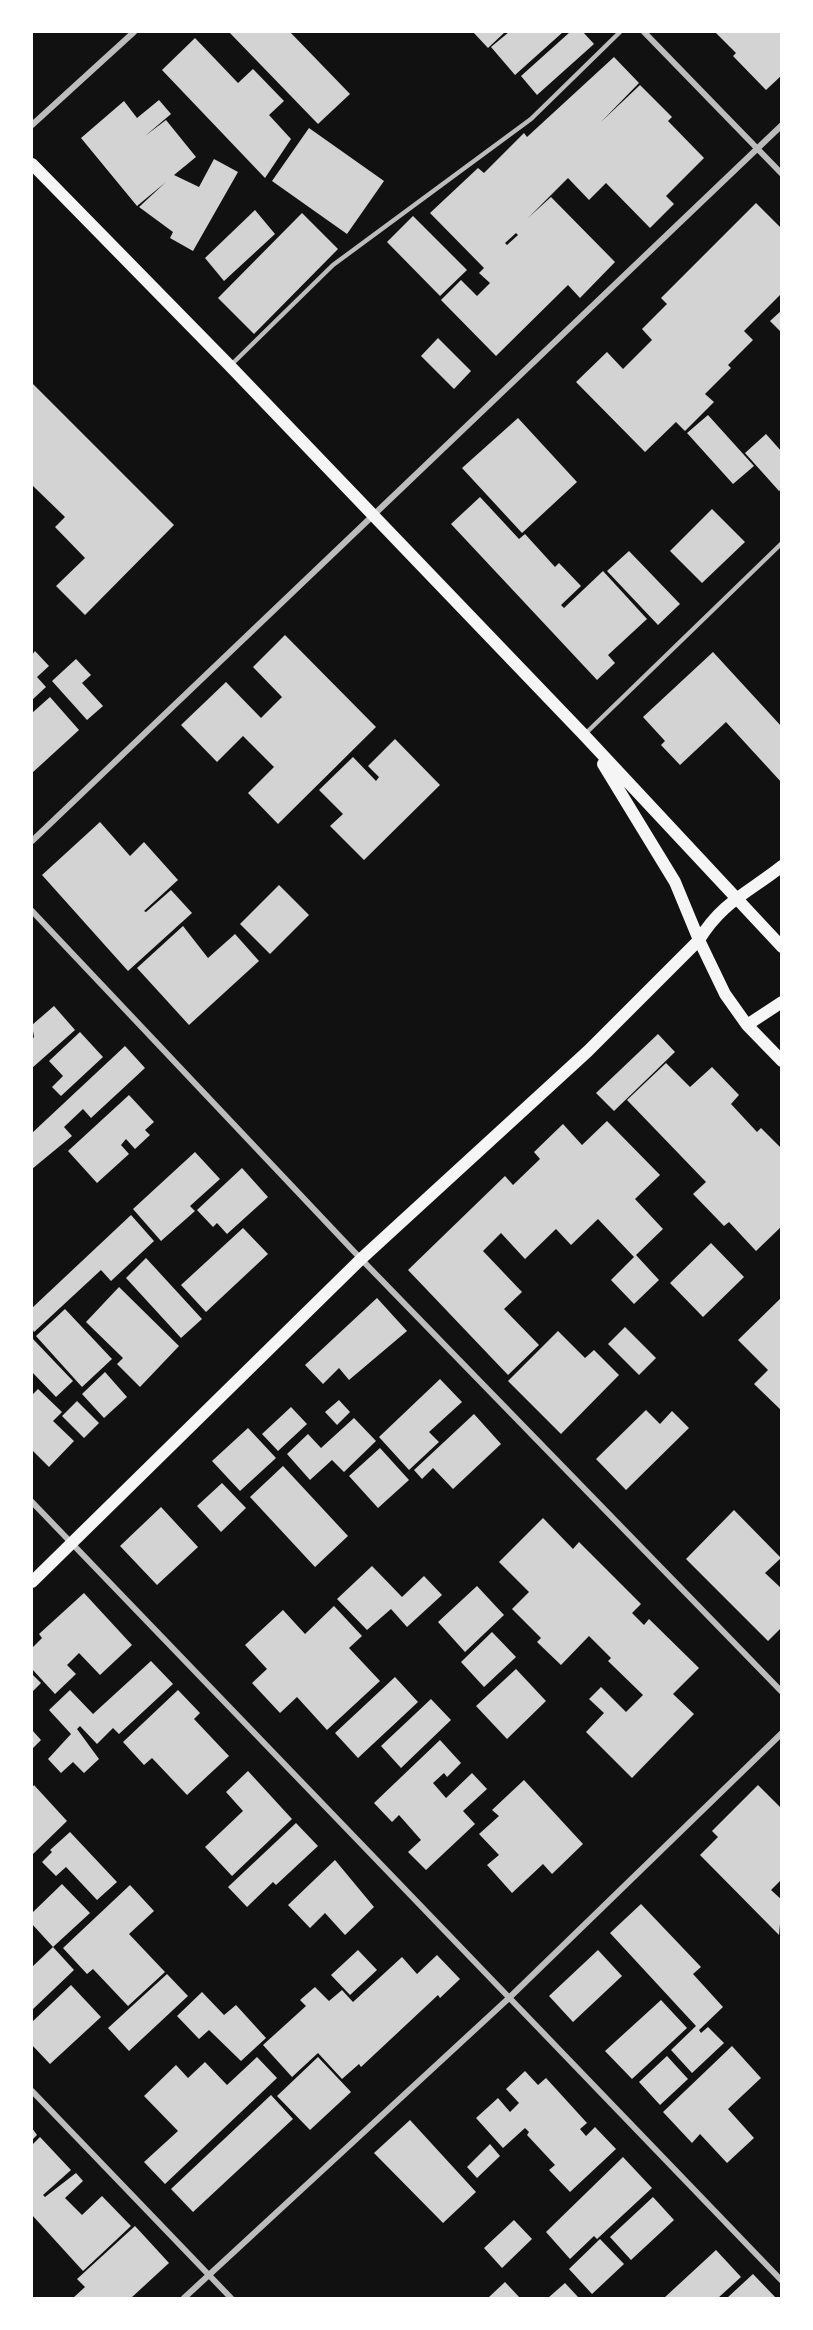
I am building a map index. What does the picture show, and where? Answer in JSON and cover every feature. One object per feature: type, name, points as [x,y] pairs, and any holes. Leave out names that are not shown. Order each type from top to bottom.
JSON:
[{"type":"main road","points":[[32,164],[230,366],[584,735],[782,948]]},
{"type":"main road","points":[[584,735],[654,843],[675,882],[725,994],[747,1025],[782,1061]]},
{"type":"main road","points":[[32,1582],[361,1259],[588,1051],[699,940],[712,918],[734,899],[754,888],[782,866]]},
{"type":"main road","points":[[747,1025],[782,1002]]},
{"type":"street","points":[[32,125],[134,32]]},
{"type":"street","points":[[644,32],[782,174]]},
{"type":"street","points":[[32,841],[782,125]]},
{"type":"street","points":[[32,911],[361,1259],[782,1692]]},
{"type":"street","points":[[32,1502],[782,2281]]},
{"type":"street","points":[[184,2298],[509,1998],[782,1733]]},
{"type":"street","points":[[32,2091],[231,2298]]},
{"type":"lane","points":[[230,366],[333,265],[531,119],[620,32]]},
{"type":"lane","points":[[584,735],[782,543]]},
{"type":"building","points":[[229,32],[290,32],[350,94],[318,124]]},
{"type":"building","points":[[473,32],[505,32],[488,48]]},
{"type":"building","points":[[509,32],[563,32],[515,75],[491,47]]},
{"type":"building","points":[[570,32],[583,32],[594,44],[537,95],[521,76]]},
{"type":"building","points":[[715,32],[782,32],[782,75],[766,90],[733,56],[736,53]]},
{"type":"building","points":[[195,38],[238,83],[253,69],[284,101],[269,115],[291,139],[265,178],[162,70]]},
{"type":"building","points":[[614,57],[639,83],[601,122],[640,85],[672,117],[668,121],[704,158],[666,196],[674,204],[650,228],[606,183],[589,200],[568,178],[528,218],[551,197],[615,262],[580,298],[568,285],[496,356],[441,300],[461,280],[477,296],[490,283],[479,273],[484,268],[430,213],[478,168],[484,173],[524,133],[527,137]],"holes":[[[516,233],[518,235],[507,245],[505,243]]]},
{"type":"building","points":[[159,100],[171,114],[145,136],[166,120],[196,157],[174,175],[199,187],[214,159],[238,172],[193,251],[170,238],[173,232],[139,207],[166,182],[137,206],[81,138],[124,101],[137,118]]},
{"type":"building","points":[[309,128],[384,181],[347,234],[272,181]]},
{"type":"building","points":[[756,203],[782,229],[782,293],[744,331],[753,340],[728,365],[731,368],[705,394],[714,402],[685,431],[676,422],[645,452],[576,382],[607,352],[623,369],[652,340],[642,329],[667,304],[661,298]]},
{"type":"building","points":[[255,210],[275,234],[224,281],[205,258]]},
{"type":"building","points":[[302,213],[338,249],[254,334],[218,298]]},
{"type":"building","points":[[413,216],[467,270],[440,296],[387,242]]},
{"type":"building","points":[[782,310],[782,333],[770,321]]},
{"type":"building","points":[[438,338],[471,371],[454,389],[421,356]]},
{"type":"building","points":[[32,383],[174,525],[85,615],[56,586],[85,558],[55,527],[65,517],[32,485]]},
{"type":"building","points":[[708,415],[754,466],[733,484],[687,433]]},
{"type":"building","points":[[518,418],[577,482],[522,533],[462,468]]},
{"type":"building","points":[[766,434],[782,452],[782,489],[779,491],[745,453]]},
{"type":"building","points":[[480,497],[519,539],[525,534],[555,567],[559,563],[581,586],[561,605],[564,608],[603,571],[647,619],[608,655],[615,663],[597,680],[451,524]]},
{"type":"building","points":[[712,509],[745,542],[702,583],[670,551]]},
{"type":"building","points":[[629,551],[680,604],[658,625],[607,571]]},
{"type":"building","points":[[285,635],[376,727],[278,824],[248,793],[274,767],[243,736],[217,762],[181,725],[226,682],[261,718],[282,697],[253,667]]},
{"type":"building","points":[[35,651],[49,666],[37,677],[46,687],[32,700],[32,655]]},
{"type":"building","points":[[713,652],[782,727],[782,783],[726,722],[680,765],[661,745],[665,741],[643,717]]},
{"type":"building","points":[[76,659],[91,675],[82,683],[103,706],[87,720],[52,681]]},
{"type":"building","points":[[50,697],[79,730],[32,773],[32,713]]},
{"type":"building","points":[[395,739],[440,785],[364,860],[330,826],[343,814],[319,790],[353,757],[376,781],[379,777],[368,766]]},
{"type":"building","points":[[100,822],[130,856],[144,842],[178,880],[144,911],[146,912],[171,890],[192,913],[128,971],[42,875]]},
{"type":"building","points":[[279,885],[309,915],[270,954],[240,924]]},
{"type":"building","points":[[183,926],[208,958],[235,934],[259,961],[189,1025],[137,968]]},
{"type":"building","points":[[54,1006],[75,1030],[32,1068],[32,1040],[34,1037],[32,1025]]},
{"type":"building","points":[[80,1032],[103,1057],[61,1096],[52,1087],[63,1076],[49,1061]]},
{"type":"building","points":[[658,1034],[675,1052],[614,1111],[596,1093]]},
{"type":"building","points":[[125,1046],[145,1068],[91,1118],[83,1109],[64,1127],[72,1136],[32,1169],[32,1133]]},
{"type":"building","points":[[666,1063],[690,1087],[712,1067],[739,1095],[731,1104],[757,1132],[761,1128],[782,1149],[782,1226],[756,1251],[729,1222],[724,1226],[693,1194],[706,1182],[627,1100]]},
{"type":"building","points":[[129,1095],[154,1122],[145,1130],[150,1135],[135,1149],[126,1139],[121,1145],[129,1154],[97,1183],[68,1151]]},
{"type":"building","points":[[607,1121],[660,1175],[635,1199],[663,1229],[636,1255],[659,1280],[634,1304],[611,1280],[634,1257],[598,1219],[571,1245],[556,1229],[525,1259],[501,1233],[483,1251],[522,1292],[504,1309],[539,1345],[508,1375],[408,1270],[505,1176],[513,1185],[540,1159],[534,1152],[563,1124],[582,1145]]},
{"type":"building","points":[[195,1152],[220,1179],[190,1206],[195,1211],[161,1241],[133,1209]]},
{"type":"building","points":[[242,1168],[268,1197],[227,1234],[217,1223],[213,1227],[197,1210]]},
{"type":"building","points":[[131,1215],[154,1241],[111,1281],[101,1270],[34,1332],[32,1308]]},
{"type":"building","points":[[243,1228],[268,1254],[206,1312],[181,1285]]},
{"type":"building","points":[[711,1243],[744,1277],[703,1317],[670,1283]]},
{"type":"building","points":[[146,1258],[202,1319],[181,1338],[126,1278]]},
{"type":"building","points":[[119,1287],[179,1346],[140,1387],[117,1364],[123,1358],[86,1322]]},
{"type":"building","points":[[782,1297],[782,1411],[754,1384],[768,1370],[738,1340]]},
{"type":"building","points":[[377,1298],[407,1331],[349,1380],[339,1368],[323,1384],[305,1365]]},
{"type":"building","points":[[65,1309],[112,1359],[82,1387],[36,1336]]},
{"type":"building","points":[[625,1327],[656,1358],[639,1375],[608,1344]]},
{"type":"building","points":[[558,1331],[585,1358],[594,1350],[619,1375],[561,1434],[508,1381]]},
{"type":"building","points":[[32,1338],[73,1381],[56,1397],[32,1372]]},
{"type":"building","points":[[105,1372],[127,1397],[104,1418],[82,1394]]},
{"type":"building","points":[[440,1379],[462,1402],[429,1432],[439,1442],[409,1470],[379,1437]]},
{"type":"building","points":[[38,1389],[62,1412],[53,1421],[74,1441],[49,1467],[32,1450],[32,1395]]},
{"type":"building","points":[[339,1400],[350,1412],[337,1425],[325,1412]]},
{"type":"building","points":[[77,1401],[99,1423],[84,1438],[62,1416]]},
{"type":"building","points":[[291,1407],[307,1424],[278,1451],[262,1434]]},
{"type":"building","points":[[646,1410],[660,1424],[672,1411],[689,1428],[626,1490],[596,1459]]},
{"type":"building","points":[[474,1414],[501,1444],[453,1489],[433,1468],[422,1479],[414,1470]]},
{"type":"building","points":[[354,1418],[376,1441],[344,1472],[332,1460],[310,1480],[287,1454],[308,1434],[321,1448]]},
{"type":"building","points":[[248,1428],[276,1458],[240,1491],[212,1461]]},
{"type":"building","points":[[380,1448],[409,1480],[378,1508],[349,1476]]},
{"type":"building","points":[[283,1466],[348,1536],[315,1567],[250,1497]]},
{"type":"building","points":[[222,1483],[246,1508],[221,1532],[197,1506]]},
{"type":"building","points":[[161,1507],[198,1547],[157,1585],[120,1546]]},
{"type":"building","points":[[734,1510],[781,1558],[765,1573],[782,1589],[782,1627],[768,1641],[686,1559]]},
{"type":"building","points":[[543,1518],[573,1549],[579,1542],[641,1604],[632,1613],[644,1625],[649,1619],[699,1668],[673,1694],[694,1714],[632,1778],[586,1732],[604,1713],[589,1699],[601,1687],[626,1712],[643,1695],[608,1661],[611,1658],[589,1636],[561,1665],[537,1642],[541,1638],[512,1609],[529,1592],[499,1562]]},
{"type":"building","points":[[372,1566],[402,1597],[424,1576],[442,1595],[407,1627],[391,1609],[367,1630],[337,1599]]},
{"type":"building","points":[[477,1586],[504,1615],[465,1652],[438,1622]]},
{"type":"building","points":[[84,1593],[132,1645],[100,1675],[79,1653],[67,1665],[76,1674],[55,1694],[32,1669],[32,1648],[42,1638],[39,1634]]},
{"type":"building","points":[[334,1606],[362,1636],[349,1648],[380,1681],[327,1730],[297,1697],[280,1713],[252,1683],[267,1669],[245,1645],[283,1610],[305,1634]]},
{"type":"building","points":[[492,1632],[516,1657],[484,1687],[461,1662]]},
{"type":"building","points":[[151,1661],[173,1684],[119,1734],[113,1728],[97,1744],[80,1726],[77,1729],[99,1759],[84,1773],[73,1762],[61,1773],[48,1759],[71,1734],[49,1710],[70,1690],[93,1714]]},
{"type":"building","points":[[516,1669],[546,1701],[507,1739],[476,1706]]},
{"type":"building","points":[[32,1674],[41,1683],[32,1692]]},
{"type":"building","points":[[395,1677],[418,1702],[358,1758],[335,1733]]},
{"type":"building","points":[[178,1690],[200,1713],[194,1719],[229,1756],[187,1795],[152,1758],[144,1765],[123,1742]]},
{"type":"building","points":[[431,1699],[451,1720],[401,1768],[381,1746]]},
{"type":"building","points":[[32,1730],[41,1740],[32,1749]]},
{"type":"building","points":[[440,1740],[461,1763],[447,1777],[444,1773],[433,1783],[446,1798],[472,1773],[487,1789],[463,1811],[475,1824],[426,1870],[408,1852],[421,1840],[399,1815],[392,1822],[374,1803]]},
{"type":"building","points":[[248,1771],[292,1819],[232,1876],[205,1847],[243,1811],[226,1792]]},
{"type":"building","points":[[524,1780],[583,1844],[552,1874],[543,1864],[512,1893],[487,1865],[499,1855],[479,1834],[499,1816],[492,1810]]},
{"type":"building","points":[[34,1785],[67,1821],[32,1855],[32,1788]]},
{"type":"building","points":[[758,1785],[782,1809],[782,1879],[771,1890],[782,1900],[779,1935],[700,1855],[718,1837],[712,1831]]},
{"type":"building","points":[[296,1823],[318,1846],[276,1885],[273,1882],[247,1907],[228,1887]]},
{"type":"building","points":[[70,1832],[117,1882],[97,1900],[66,1867],[56,1876],[42,1862],[52,1852],[50,1850]]},
{"type":"building","points":[[335,1860],[374,1907],[345,1935],[325,1913],[310,1928],[288,1905]]},
{"type":"building","points":[[62,1884],[90,1913],[53,1947],[32,1924],[32,1913]]},
{"type":"building","points":[[130,1885],[154,1911],[129,1934],[165,1972],[128,2006],[93,1969],[87,1974],[63,1948]]},
{"type":"building","points":[[641,1904],[701,1967],[693,1974],[723,2007],[699,2030],[701,2033],[708,2027],[724,2043],[692,2073],[671,2050],[696,2026],[610,1933]]},
{"type":"building","points":[[53,1947],[74,1970],[32,2010],[32,1967]]},
{"type":"building","points":[[358,1950],[377,1970],[350,1995],[331,1975]]},
{"type":"building","points":[[598,1950],[622,1976],[573,2022],[549,1996]]},
{"type":"building","points":[[437,1955],[460,1979],[440,1998],[438,1995],[361,2067],[359,2064],[342,2079],[318,2053],[292,2077],[263,2045],[306,2006],[300,2000],[315,1987],[329,2001],[342,1990],[353,2002],[402,1957],[417,1974]]},
{"type":"building","points":[[167,1974],[188,1996],[129,2051],[108,2028]]},
{"type":"building","points":[[71,1985],[101,2017],[50,2064],[32,2045],[32,2022]]},
{"type":"building","points":[[202,1992],[224,2015],[236,2005],[266,2038],[241,2061],[209,2030],[199,2039],[177,2016]]},
{"type":"building","points":[[661,2000],[687,2028],[632,2079],[605,2051]]},
{"type":"building","points":[[732,2046],[761,2078],[728,2109],[754,2138],[727,2163],[700,2134],[692,2143],[663,2112]]},
{"type":"building","points":[[667,2056],[688,2079],[660,2105],[639,2082]]},
{"type":"building","points":[[257,2057],[277,2078],[165,2184],[144,2162],[178,2131],[144,2096],[176,2065],[188,2078],[205,2062],[227,2085]]},
{"type":"building","points":[[318,2057],[351,2092],[310,2130],[277,2096]]},
{"type":"building","points":[[525,2071],[538,2085],[546,2078],[587,2123],[580,2129],[586,2136],[595,2127],[616,2149],[570,2192],[549,2170],[555,2165],[527,2135],[529,2132],[525,2128],[503,2148],[476,2118],[498,2098],[510,2112],[519,2103],[506,2089]]},
{"type":"building","points":[[271,2095],[293,2119],[193,2212],[171,2189]]},
{"type":"building","points":[[410,2120],[476,2192],[443,2223],[374,2153]]},
{"type":"building","points":[[32,2128],[37,2135],[32,2140]]},
{"type":"building","points":[[40,2137],[71,2170],[43,2195],[45,2197],[76,2173],[83,2181],[65,2198],[82,2215],[102,2196],[131,2226],[83,2271],[32,2215],[32,2145]]},
{"type":"building","points":[[490,2144],[500,2156],[477,2178],[467,2167]]},
{"type":"building","points":[[623,2157],[652,2188],[597,2239],[594,2236],[570,2259],[546,2232]]},
{"type":"building","points":[[653,2197],[674,2220],[631,2260],[610,2237]]},
{"type":"building","points":[[514,2220],[532,2239],[502,2268],[484,2248]]},
{"type":"building","points":[[135,2226],[169,2263],[131,2298],[73,2298],[85,2287],[77,2279]]},
{"type":"building","points":[[600,2239],[624,2264],[592,2294],[569,2269]]},
{"type":"building","points":[[716,2250],[741,2277],[718,2298],[664,2298]]},
{"type":"building","points":[[753,2274],[776,2298],[727,2298]]},
{"type":"building","points":[[505,2282],[520,2298],[488,2298]]},
{"type":"building","points":[[565,2283],[579,2298],[548,2298]]}]
